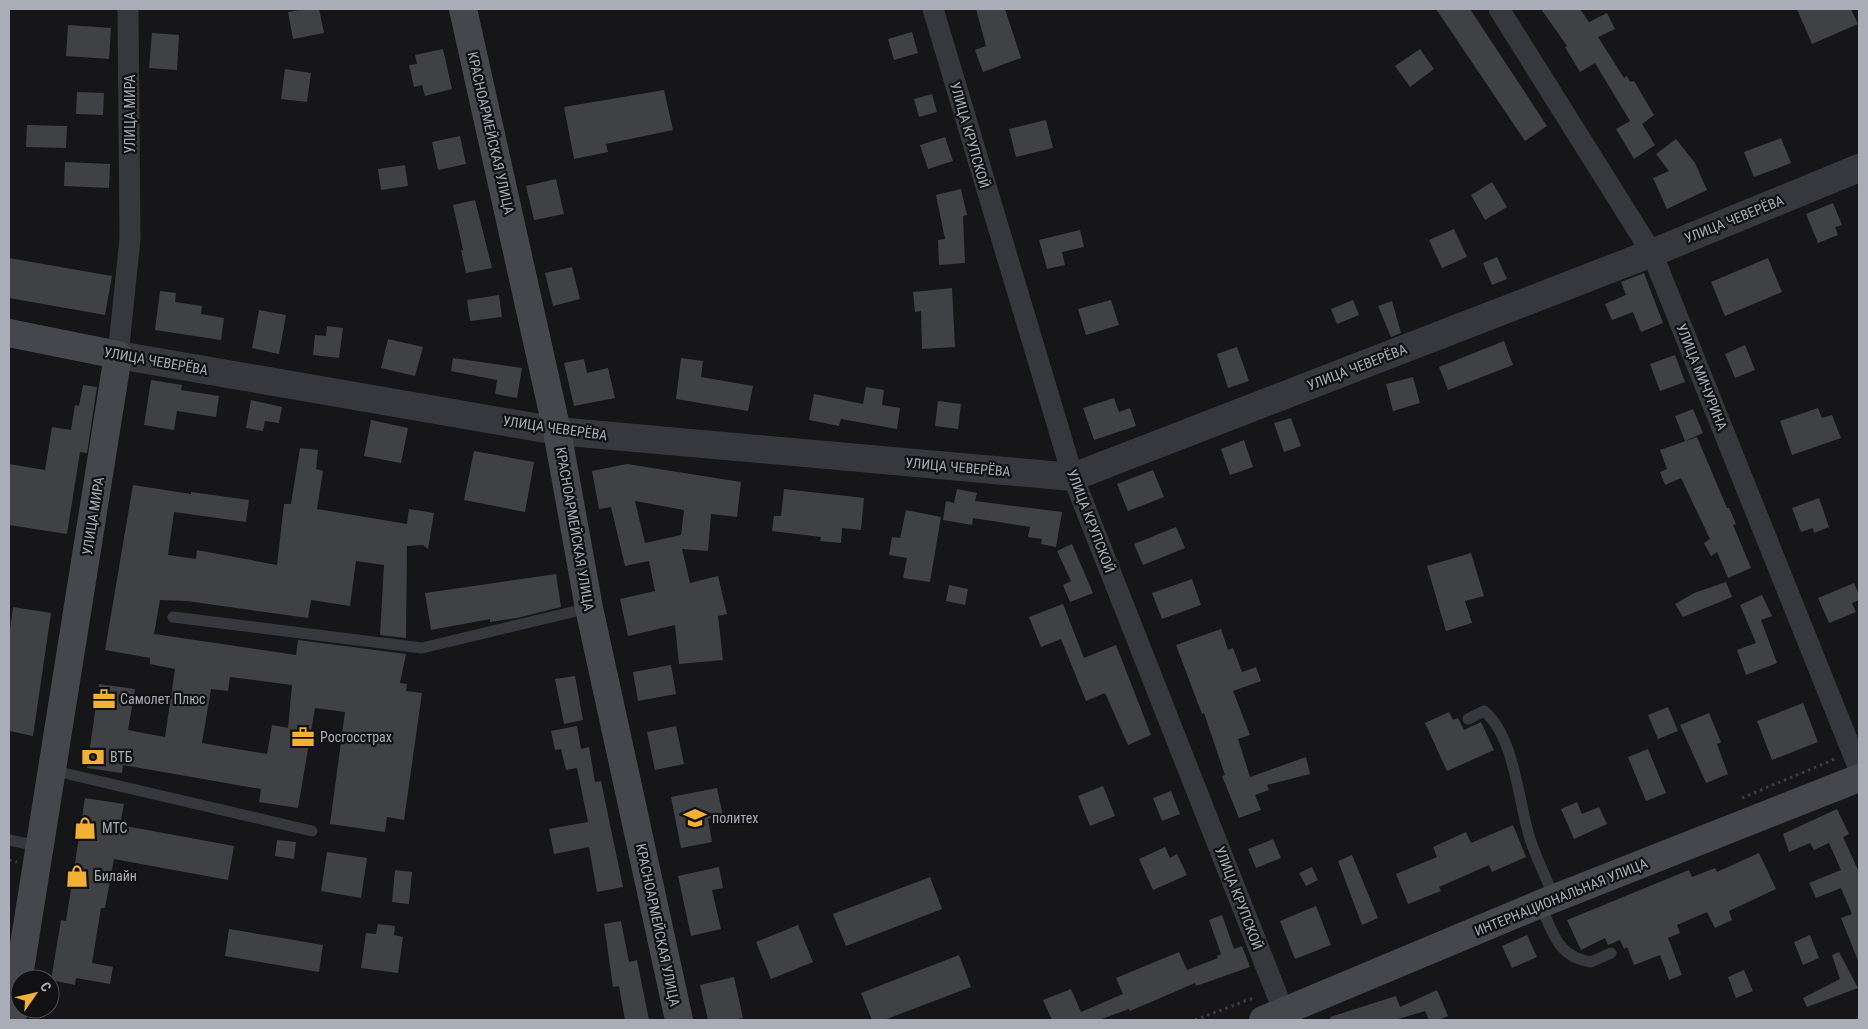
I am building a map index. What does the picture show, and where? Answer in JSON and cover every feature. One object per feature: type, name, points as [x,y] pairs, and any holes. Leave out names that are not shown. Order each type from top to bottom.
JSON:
[{"type":"main road","name":"КРАСНОАРМЕЙСКАЯ УЛИЦА","points":[[463,9],[557,431],[589,608],[679,1020]]},
{"type":"main road","name":"УЛИЦА ЧЕВЕРЁВА","points":[[9,333],[118,355]]},
{"type":"main road","name":"УЛИЦА МИРА","points":[[12,1020],[38,846],[52,770],[118,355]]},
{"type":"main road","name":"ИНТЕРНАЦИОНАЛЬНАЯ УЛИЦА","points":[[1278,1018],[1548,902],[1859,778]]},
{"type":"street","name":"УЛИЦА МИРА","points":[[118,355],[130,240],[128,9]]},
{"type":"street","name":"УЛИЦА КРУПСКОЙ","points":[[932,9],[1073,478],[1278,1018]]},
{"type":"street","name":"УЛИЦА МИЧУРИНА","points":[[1499,9],[1652,253],[1859,769]]},
{"type":"street","name":"УЛИЦА ЧЕВЕРЁВА","points":[[118,355],[557,431],[1073,478],[1652,253],[1859,168]]},
{"type":"lane","points":[[173,617],[422,648],[589,608]]},
{"type":"lane","points":[[1468,719],[1484,711],[1494,719],[1513,765],[1531,842],[1559,946],[1569,955],[1590,962],[1611,953]]},
{"type":"lane","points":[[52,770],[312,831]]},
{"type":"lane","points":[[9,840],[38,846]]},
{"type":"building","points":[[319,9],[324,33],[293,39],[288,12]]},
{"type":"building","points":[[976,9],[1005,9],[1021,58],[983,72],[975,50],[986,46]]},
{"type":"building","points":[[1436,9],[1470,9],[1547,126],[1525,141]]},
{"type":"building","points":[[1541,9],[1580,9],[1589,22],[1607,13],[1615,29],[1598,37],[1624,78],[1627,76],[1630,82],[1634,81],[1654,115],[1642,124],[1655,145],[1634,159],[1616,129],[1630,121],[1595,63],[1580,72],[1565,47],[1567,46]]},
{"type":"building","points":[[1797,9],[1851,9],[1858,24],[1812,44]]},
{"type":"building","points":[[68,25],[111,28],[109,59],[66,56]]},
{"type":"building","points":[[912,32],[918,53],[894,60],[888,39]]},
{"type":"building","points":[[152,33],[179,35],[177,70],[149,68]]},
{"type":"building","points":[[443,49],[452,89],[425,96],[422,85],[414,87],[409,65],[417,64],[415,55]]},
{"type":"building","points":[[1420,49],[1434,69],[1410,87],[1395,66]]},
{"type":"building","points":[[285,69],[311,73],[307,102],[281,99]]},
{"type":"building","points":[[664,90],[673,130],[606,144],[608,152],[574,159],[564,107]]},
{"type":"building","points":[[77,92],[104,93],[103,115],[76,114]]},
{"type":"building","points":[[932,94],[937,112],[919,117],[914,99]]},
{"type":"building","points":[[1046,120],[1053,148],[1016,157],[1009,129]]},
{"type":"building","points":[[27,125],[67,126],[66,148],[26,147]]},
{"type":"building","points":[[460,136],[466,164],[438,170],[432,142]]},
{"type":"building","points":[[945,137],[953,161],[928,169],[920,145]]},
{"type":"building","points":[[1781,138],[1791,163],[1754,177],[1744,152]]},
{"type":"building","points":[[1676,139],[1695,163],[1707,190],[1667,209],[1653,178],[1669,171],[1656,154]]},
{"type":"building","points":[[65,162],[110,164],[109,188],[64,186]]},
{"type":"building","points":[[405,165],[408,186],[381,190],[378,169]]},
{"type":"building","points":[[556,179],[564,214],[534,220],[526,186]]},
{"type":"building","points":[[1492,182],[1507,207],[1485,220],[1471,195]]},
{"type":"building","points":[[961,189],[967,215],[963,216],[965,263],[939,265],[938,240],[945,239],[936,195]]},
{"type":"building","points":[[475,200],[492,268],[466,273],[453,205]]},
{"type":"building","points":[[1833,203],[1842,225],[1835,227],[1838,235],[1818,243],[1806,214]]},
{"type":"building","points":[[1454,229],[1467,257],[1442,268],[1429,240]]},
{"type":"building","points":[[1080,230],[1084,247],[1062,252],[1065,265],[1047,269],[1039,240]]},
{"type":"building","points":[[1497,257],[1507,279],[1492,285],[1483,263]]},
{"type":"building","points":[[9,258],[112,276],[105,315],[9,298]]},
{"type":"building","points":[[1768,258],[1782,292],[1725,316],[1711,282]]},
{"type":"building","points":[[572,267],[580,299],[553,306],[545,273]]},
{"type":"building","points":[[1644,273],[1663,323],[1641,332],[1633,312],[1612,320],[1605,304],[1626,295],[1621,282]]},
{"type":"building","points":[[952,288],[955,347],[922,349],[921,311],[915,312],[913,292]]},
{"type":"building","points":[[160,291],[176,293],[175,302],[202,306],[201,314],[224,318],[221,340],[155,330]]},
{"type":"building","points":[[499,295],[502,317],[470,321],[467,300]]},
{"type":"building","points":[[1111,300],[1119,325],[1086,335],[1078,309]]},
{"type":"building","points":[[1353,300],[1359,315],[1337,324],[1331,309]]},
{"type":"building","points":[[1392,301],[1401,333],[1391,337],[1378,306]]},
{"type":"building","points":[[259,310],[286,315],[279,354],[252,348]]},
{"type":"building","points":[[327,326],[343,328],[339,358],[313,355],[315,335],[326,336]]},
{"type":"building","points":[[388,339],[423,347],[415,376],[381,368]]},
{"type":"building","points":[[1504,341],[1513,365],[1448,390],[1439,367]]},
{"type":"building","points":[[1745,345],[1755,370],[1735,378],[1725,354]]},
{"type":"building","points":[[1237,347],[1249,381],[1228,388],[1217,354]]},
{"type":"building","points":[[1675,355],[1685,382],[1660,391],[1650,364]]},
{"type":"building","points":[[453,358],[522,368],[517,398],[495,394],[497,380],[451,371]]},
{"type":"building","points":[[681,358],[703,361],[701,377],[753,386],[748,411],[676,399]]},
{"type":"building","points":[[584,359],[587,373],[608,368],[615,398],[574,406],[564,363]]},
{"type":"building","points":[[1413,377],[1420,403],[1393,411],[1386,384]]},
{"type":"building","points":[[151,380],[182,385],[181,390],[219,396],[216,417],[177,411],[174,430],[144,425]]},
{"type":"building","points":[[83,385],[97,387],[87,453],[80,452],[67,534],[9,525],[9,464],[45,470],[52,427],[71,430],[75,405],[79,406]]},
{"type":"building","points":[[866,387],[884,390],[882,405],[900,408],[897,429],[841,419],[839,426],[809,420],[814,394],[863,404]]},
{"type":"building","points":[[1114,398],[1119,412],[1130,408],[1136,426],[1094,440],[1083,408]]},
{"type":"building","points":[[251,400],[282,407],[279,423],[265,421],[263,431],[246,428]]},
{"type":"building","points":[[938,401],[961,404],[958,429],[935,426]]},
{"type":"building","points":[[1818,408],[1822,418],[1832,415],[1841,438],[1792,455],[1780,421]]},
{"type":"building","points":[[1693,409],[1703,433],[1685,441],[1675,416]]},
{"type":"building","points":[[1291,418],[1301,446],[1284,452],[1274,423]]},
{"type":"building","points":[[371,420],[408,428],[401,463],[364,456]]},
{"type":"building","points":[[1697,437],[1727,508],[1729,508],[1736,524],[1733,525],[1751,568],[1728,578],[1717,552],[1711,556],[1704,543],[1710,539],[1681,478],[1665,485],[1660,472],[1667,469],[1660,450]]},
{"type":"building","points":[[1244,440],[1253,467],[1230,475],[1221,449]]},
{"type":"building","points":[[300,448],[318,450],[316,469],[323,471],[317,509],[407,524],[409,509],[434,513],[428,549],[423,545],[407,546],[406,638],[380,635],[384,565],[356,561],[350,606],[311,600],[308,618],[187,601],[160,600],[154,634],[296,655],[298,640],[406,654],[400,683],[407,684],[406,691],[422,693],[404,820],[387,817],[385,832],[330,824],[345,712],[315,708],[298,808],[259,802],[261,789],[123,765],[122,773],[87,768],[99,684],[135,689],[128,730],[165,737],[175,669],[150,664],[150,658],[105,650],[133,485],[249,500],[246,522],[174,512],[168,555],[196,559],[197,550],[277,565],[284,504],[291,504]],"holes":[[[230,677],[292,685],[288,728],[272,725],[267,754],[202,743],[211,689],[228,691]]]},
{"type":"building","points":[[474,451],[534,462],[525,512],[464,500]]},
{"type":"building","points":[[627,464],[741,482],[737,517],[711,514],[708,551],[682,549],[690,583],[718,576],[727,614],[718,616],[723,660],[679,664],[675,625],[628,636],[620,599],[655,591],[649,561],[625,566],[611,507],[599,509],[592,471]],"holes":[[[635,501],[684,510],[681,535],[645,543]]]},
{"type":"building","points":[[1153,470],[1164,497],[1128,511],[1117,484]]},
{"type":"building","points":[[784,489],[864,498],[861,530],[842,528],[841,543],[820,541],[821,537],[772,531],[774,516],[781,516]]},
{"type":"building","points":[[957,489],[977,493],[975,501],[1062,512],[1056,547],[1041,544],[1042,539],[1028,537],[1030,527],[973,518],[972,525],[943,520],[946,501],[954,503]]},
{"type":"building","points":[[1819,498],[1829,527],[1814,533],[1813,528],[1801,532],[1792,508]]},
{"type":"building","points":[[906,510],[941,517],[930,582],[903,578],[907,558],[889,555],[892,537],[900,538]]},
{"type":"building","points":[[1176,527],[1185,548],[1143,565],[1134,544]]},
{"type":"building","points":[[1072,544],[1093,593],[1070,602],[1063,585],[1071,581],[1057,551]]},
{"type":"building","points":[[1471,553],[1484,596],[1465,601],[1472,623],[1446,631],[1427,566]]},
{"type":"building","points":[[556,574],[561,607],[517,618],[490,622],[490,619],[431,630],[425,593]]},
{"type":"building","points":[[1192,579],[1201,605],[1162,619],[1152,593]]},
{"type":"building","points":[[1726,582],[1732,597],[1683,617],[1675,604],[1694,593]]},
{"type":"building","points":[[1854,583],[1859,595],[1859,600],[1852,603],[1856,612],[1829,623],[1818,598]]},
{"type":"building","points":[[949,585],[968,589],[965,605],[946,601]]},
{"type":"building","points":[[1762,595],[1772,616],[1761,620],[1777,663],[1746,675],[1737,650],[1756,643],[1740,605]]},
{"type":"building","points":[[1063,604],[1084,658],[1116,645],[1151,735],[1128,745],[1105,693],[1086,701],[1061,639],[1041,647],[1029,617]]},
{"type":"building","points":[[13,607],[51,613],[33,736],[9,731],[9,636]]},
{"type":"building","points":[[1221,629],[1228,650],[1233,648],[1242,672],[1256,667],[1261,681],[1233,691],[1250,735],[1238,739],[1250,777],[1306,757],[1310,774],[1267,785],[1269,790],[1255,795],[1261,810],[1239,818],[1222,776],[1225,775],[1204,713],[1202,714],[1176,645]]},
{"type":"building","points":[[671,665],[676,694],[638,701],[633,672]]},
{"type":"building","points":[[575,676],[583,720],[564,724],[555,679]]},
{"type":"building","points":[[1803,703],[1818,742],[1772,760],[1757,721]]},
{"type":"building","points":[[1668,707],[1678,731],[1658,739],[1648,715]]},
{"type":"building","points":[[1449,712],[1453,720],[1458,718],[1464,730],[1481,722],[1494,750],[1447,771],[1425,723]]},
{"type":"building","points":[[1709,713],[1721,742],[1717,744],[1728,774],[1706,783],[1680,725]]},
{"type":"building","points":[[577,726],[581,749],[589,747],[595,782],[601,781],[623,887],[597,892],[589,847],[554,854],[549,829],[588,822],[577,768],[566,770],[561,749],[555,750],[551,731]]},
{"type":"building","points":[[676,726],[684,764],[655,770],[647,732]]},
{"type":"building","points":[[1648,749],[1666,793],[1646,801],[1628,757]]},
{"type":"building","points":[[1103,786],[1115,816],[1090,826],[1078,796]]},
{"type":"building","name":"политех","points":[[717,788],[723,816],[708,819],[712,842],[681,848],[671,797]]},
{"type":"building","points":[[1171,791],[1180,814],[1162,821],[1153,798]]},
{"type":"building","points":[[85,798],[124,804],[120,825],[234,846],[228,880],[114,859],[105,908],[101,908],[92,963],[113,967],[110,984],[76,978],[75,985],[60,982],[60,969],[53,969],[61,920],[66,921]]},
{"type":"building","points":[[1577,802],[1582,814],[1599,807],[1607,824],[1574,839],[1561,809]]},
{"type":"building","points":[[1837,809],[1849,834],[1843,837],[1859,872],[1859,963],[1841,918],[1852,914],[1841,888],[1816,898],[1809,883],[1841,870],[1829,843],[1814,850],[1810,843],[1789,852],[1783,834]]},
{"type":"building","points":[[1513,825],[1526,857],[1492,872],[1489,865],[1439,887],[1441,891],[1408,904],[1396,874],[1437,857],[1433,847],[1466,832],[1471,843]]},
{"type":"building","points":[[1273,839],[1281,858],[1256,868],[1248,849]]},
{"type":"building","points":[[277,840],[296,842],[294,859],[275,856]]},
{"type":"building","points":[[1165,847],[1170,858],[1177,854],[1187,875],[1153,890],[1139,859]]},
{"type":"building","points":[[327,852],[367,858],[361,898],[321,891]]},
{"type":"building","points":[[1759,853],[1776,889],[1729,911],[1732,920],[1715,928],[1707,912],[1677,925],[1680,933],[1668,938],[1682,975],[1669,980],[1660,955],[1634,965],[1627,947],[1624,949],[1620,940],[1608,945],[1605,938],[1581,950],[1567,920],[1689,870],[1692,877],[1715,868],[1717,872]]},
{"type":"building","points":[[1352,855],[1378,918],[1362,925],[1338,861]]},
{"type":"building","points":[[719,867],[723,888],[712,890],[721,929],[691,936],[678,876]]},
{"type":"building","points":[[1312,867],[1318,880],[1306,886],[1299,873]]},
{"type":"building","points":[[395,870],[412,872],[409,904],[392,902]]},
{"type":"building","points":[[930,877],[942,909],[846,946],[833,914]]},
{"type":"building","points":[[1316,906],[1331,945],[1295,959],[1280,921]]},
{"type":"building","points":[[1222,915],[1234,949],[1242,946],[1250,967],[1196,986],[1195,983],[1130,1011],[1129,1009],[1099,1020],[1052,1020],[1043,1000],[1071,989],[1081,1012],[1123,994],[1116,978],[1179,952],[1187,970],[1218,958],[1217,956],[1221,954],[1209,920]]},
{"type":"building","points":[[621,921],[629,962],[637,960],[649,1020],[625,1020],[619,986],[613,987],[604,924]]},
{"type":"building","points":[[378,924],[395,926],[394,935],[403,937],[398,973],[361,968],[366,933],[376,934]]},
{"type":"building","points":[[798,925],[813,962],[771,979],[756,942]]},
{"type":"building","points":[[229,929],[323,945],[319,972],[225,956]]},
{"type":"building","points":[[1527,935],[1537,957],[1512,968],[1502,946]]},
{"type":"building","points":[[1810,935],[1819,958],[1803,965],[1794,942]]},
{"type":"building","points":[[1839,952],[1858,988],[1807,1007],[1803,998],[1840,979],[1832,955]]},
{"type":"building","points":[[959,955],[971,987],[884,1020],[872,1020],[861,993]]},
{"type":"building","points":[[1744,970],[1753,991],[1736,998],[1728,977]]},
{"type":"building","points":[[734,977],[743,1018],[708,1020],[700,985]]},
{"type":"building","points":[[1437,990],[1448,1016],[1439,1020],[1429,1020],[1425,1011],[1395,1020],[1331,1020],[1330,1017],[1396,996],[1400,1007]]},
{"type":"place","name":"Самолет Плюс","points":[[104,699]]},
{"type":"place","name":"Росгосстрах","points":[[303,737]]},
{"type":"place","name":"ВТБ","points":[[93,757]]},
{"type":"place","name":"политех","points":[[695,818]]},
{"type":"place","name":"МТС","points":[[85,828]]},
{"type":"place","name":"Билайн","points":[[77,876]]}]
